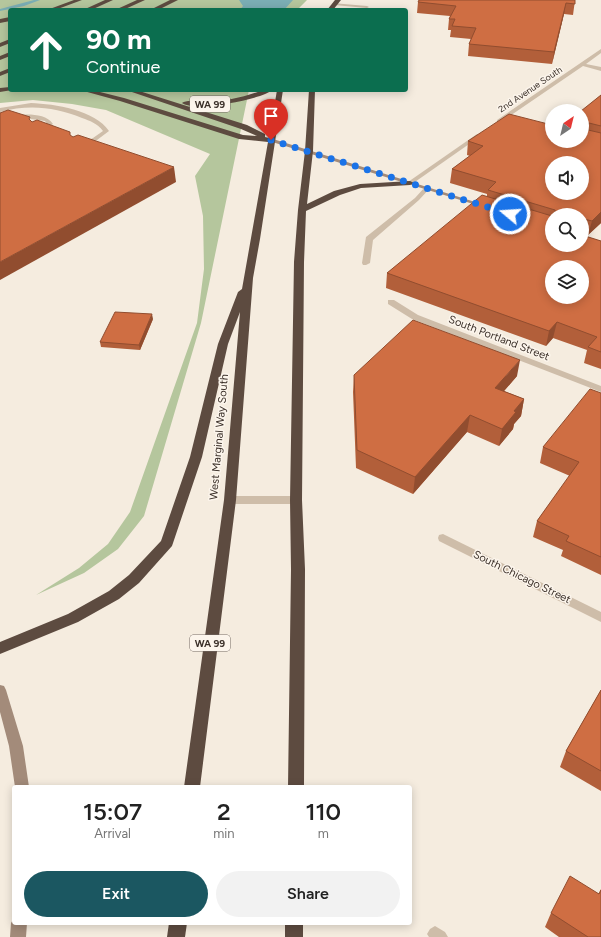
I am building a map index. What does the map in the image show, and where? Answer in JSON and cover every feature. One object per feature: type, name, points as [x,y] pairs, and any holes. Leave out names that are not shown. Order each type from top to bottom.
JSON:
[{"type":"highway","points":[[56,8],[79,0]]},
{"type":"highway","points":[[91,8],[110,0]]},
{"type":"highway","points":[[123,8],[142,0]]},
{"type":"highway","points":[[157,8],[175,0]]},
{"type":"highway","points":[[92,92],[122,99],[242,137],[271,140]]},
{"type":"highway","points":[[134,92],[244,127],[271,140]]},
{"type":"highway","name":"WA 99","points":[[150,98],[186,104],[210,104],[235,102],[262,92]]},
{"type":"highway","name":"West Marginal Way South","points":[[192,785],[230,500],[248,278],[256,239],[280,92]]},
{"type":"highway","points":[[296,785],[298,569],[296,500],[299,262],[302,210],[309,152],[312,92]]},
{"type":"highway","points":[[302,210],[338,193],[360,186],[410,183]]},
{"type":"highway","points":[[0,648],[73,618],[114,595],[134,579],[167,543],[196,457],[223,344],[248,278]]},
{"type":"highway","points":[[176,937],[178,925]]},
{"type":"highway","points":[[294,925],[294,937]]},
{"type":"street","points":[[336,2],[367,7]]},
{"type":"street","name":"2nd Avenue South","points":[[491,126],[507,119],[601,51]]},
{"type":"street","points":[[582,64],[601,69]]},
{"type":"street","points":[[0,110],[25,105],[46,105],[71,111],[101,123],[106,131],[96,139],[76,148]]},
{"type":"street","points":[[0,120],[24,115],[35,116],[47,120],[50,124],[36,133]]},
{"type":"street","points":[[410,183],[485,131]]},
{"type":"street","points":[[271,140],[493,209]]},
{"type":"street","points":[[366,263],[369,239],[427,188]]},
{"type":"street","name":"South Portland Street","points":[[391,302],[416,317],[601,389]]},
{"type":"street","points":[[230,500],[296,500]]},
{"type":"street","name":"South Chicago Street","points":[[444,538],[601,616]]},
{"type":"street","points":[[0,690],[16,746],[22,785]]},
{"type":"street","points":[[18,937],[19,925]]},
{"type":"green space","points":[[0,0],[307,0],[299,8],[8,8],[8,92],[249,92],[201,323],[144,516],[118,549],[84,573],[36,595],[79,568],[108,544],[130,512],[197,323],[204,269],[203,216],[195,176],[210,154],[106,110],[72,104],[33,100],[0,103]]},
{"type":"water","points":[[239,0],[293,0],[286,8],[242,8],[243,6]]},
{"type":"building","points":[[419,0],[575,0],[575,4],[566,3],[554,52],[469,44],[476,28],[452,26],[455,19],[449,19],[456,6],[418,2]]},
{"type":"building","points":[[601,95],[601,126],[589,123],[589,105]]},
{"type":"building","points":[[8,110],[30,117],[29,119],[32,122],[37,120],[70,132],[70,135],[73,137],[78,135],[174,167],[0,262],[0,113]]},
{"type":"building","points":[[509,114],[545,123],[545,148],[589,148],[589,130],[601,133],[601,212],[592,221],[589,220],[589,208],[548,208],[488,190],[496,182],[452,169],[483,146],[468,141]]},
{"type":"building","points":[[482,195],[545,214],[545,252],[589,252],[589,237],[601,241],[601,352],[588,347],[597,337],[557,322],[549,331],[387,273]]},
{"type":"building","points":[[115,312],[152,314],[139,345],[100,342]]},
{"type":"building","points":[[413,320],[520,360],[495,388],[524,399],[514,411],[516,412],[502,429],[470,415],[415,477],[357,450],[354,375]]},
{"type":"building","points":[[590,389],[601,393],[601,557],[566,541],[569,536],[537,521],[579,462],[543,447]]},
{"type":"building","points":[[601,690],[601,771],[566,751]]},
{"type":"building","points":[[570,876],[599,894],[601,890],[601,937],[588,937],[551,913]]},
{"type":"waterway","points":[[9,8],[38,0]]},
{"type":"waterway","points":[[0,10],[8,8]]},
{"type":"route","points":[[271,140],[510,214]]}]
